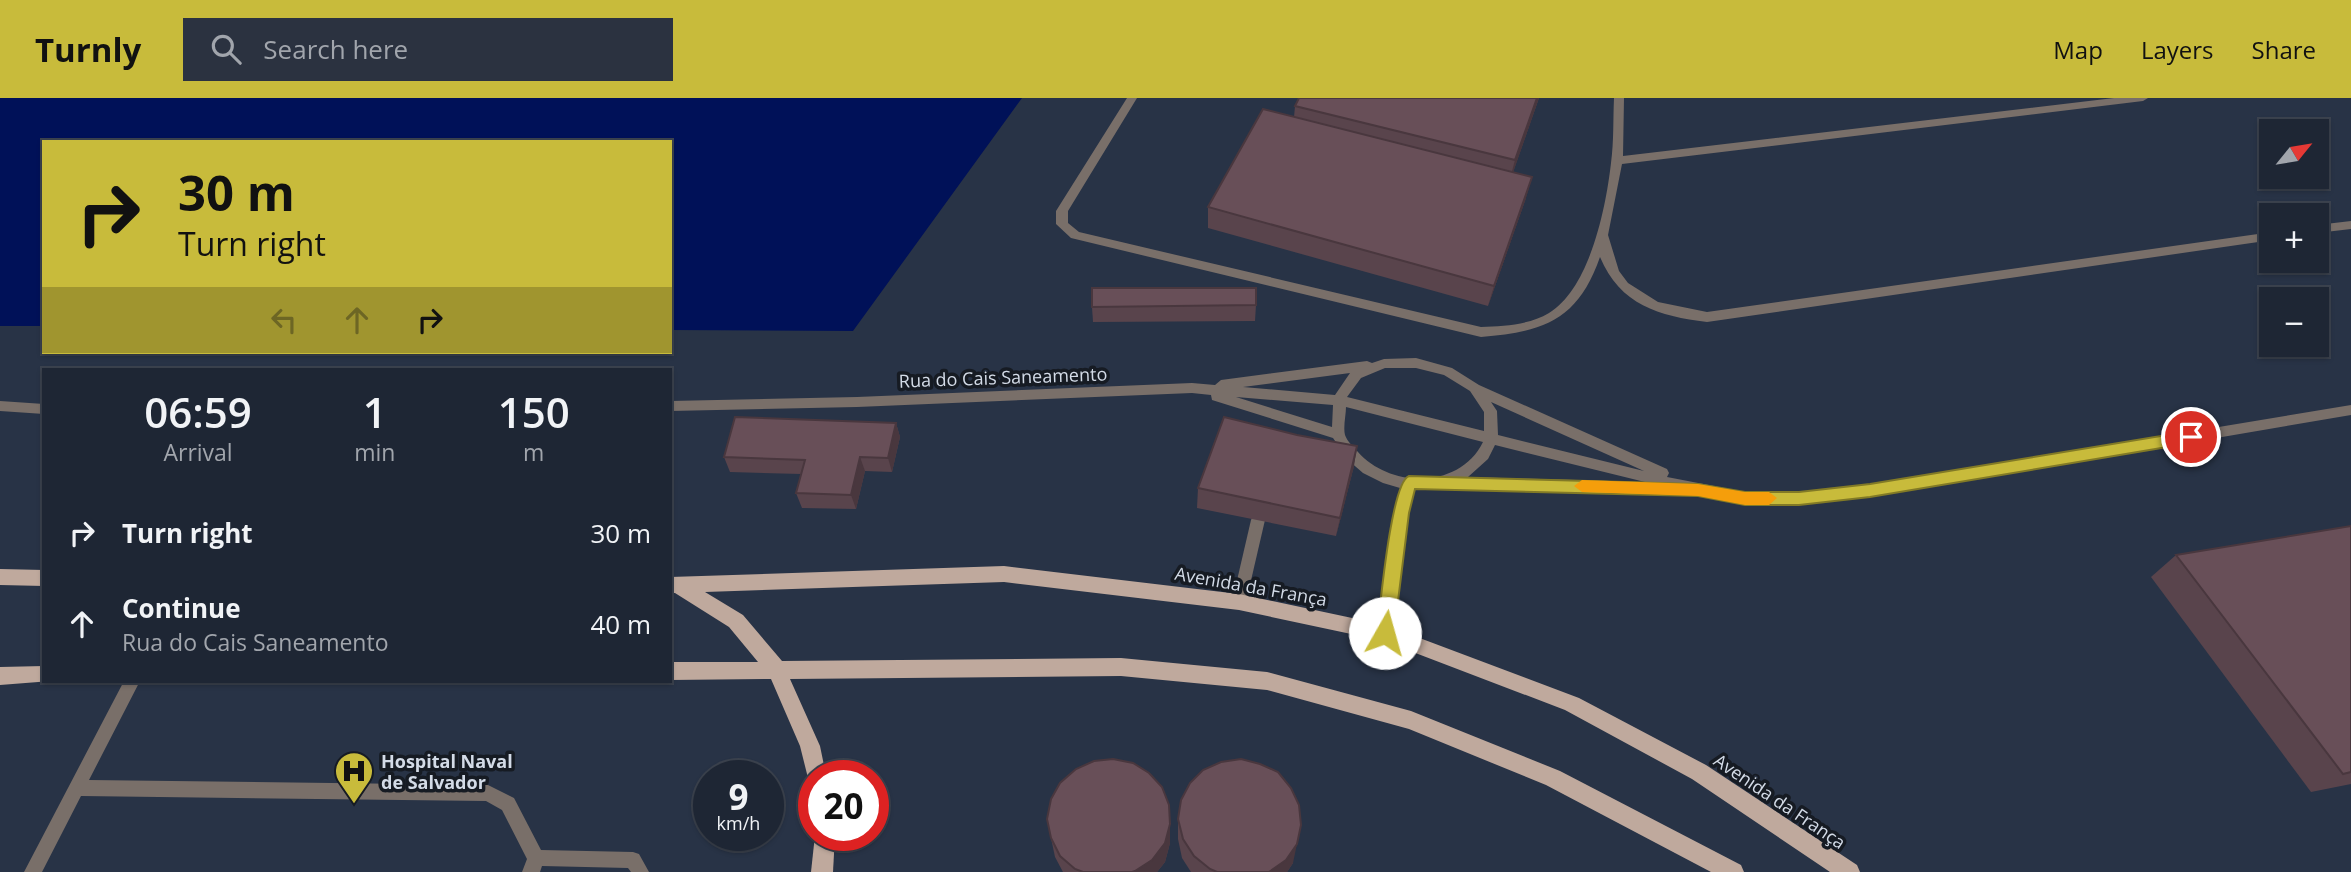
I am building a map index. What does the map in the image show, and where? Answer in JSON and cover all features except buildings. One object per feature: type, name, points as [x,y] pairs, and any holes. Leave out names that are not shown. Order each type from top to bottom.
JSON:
[{"type":"main road","name":"Avenida da França","points":[[674,585],[1004,575],[1239,601],[1385,633],[1572,704],[1699,772],[1849,872]]},
{"type":"main road","points":[[0,577],[42,578]]},
{"type":"main road","points":[[674,585],[736,621],[777,670],[810,746],[813,760]]},
{"type":"main road","points":[[672,671],[1121,667],[1267,681],[1411,720],[1553,778],[1733,872]]},
{"type":"main road","points":[[0,676],[42,675]]},
{"type":"main road","points":[[822,872],[824,851]]},
{"type":"lane","points":[[1132,98],[1062,211],[1062,224],[1075,235],[1481,332],[1527,327],[1562,310],[1585,282],[1603,226],[1617,161],[1619,98]]},
{"type":"lane","points":[[1617,161],[2143,98]]},
{"type":"lane","points":[[2329,228],[2351,225]]},
{"type":"lane","points":[[1603,226],[1604,252],[1609,268],[1620,283],[1636,297],[1660,310],[1706,317],[2259,238]]},
{"type":"lane","points":[[1192,388],[1396,361],[1428,364],[1457,376],[1474,388],[1698,490]]},
{"type":"lane","points":[[1376,365],[1346,385],[1337,400],[1335,416],[1339,436],[1352,456],[1373,473],[1409,482],[1698,490],[1745,498],[1786,499],[1870,491],[2351,410]]},
{"type":"lane","points":[[1192,388],[1339,436]]},
{"type":"lane","name":"Rua do Cais Saneamento","points":[[672,406],[857,402],[1192,388],[1337,400],[1492,436],[1698,490]]},
{"type":"lane","points":[[1443,481],[1462,475],[1477,465],[1487,452],[1492,436],[1491,419],[1486,403],[1474,388]]},
{"type":"lane","points":[[0,406],[42,409]]},
{"type":"lane","points":[[1317,446],[1339,436]]},
{"type":"lane","points":[[1385,633],[1401,513],[1409,482]]},
{"type":"lane","points":[[1239,601],[1258,520]]},
{"type":"lane","points":[[33,872],[131,683]]},
{"type":"lane","points":[[77,788],[488,793],[508,804],[534,865],[633,860],[640,872]]},
{"type":"shaded area","points":[[0,98],[1022,98],[853,331],[672,330],[672,140],[42,140],[42,326],[0,326]]},
{"type":"slow traffic","points":[[1582,486],[1698,490],[1745,498],[1769,498]]},
{"type":"place","name":"Hospital Naval de Salvador","points":[[354,805]]},
{"type":"route","points":[[1385,633],[1401,513],[1409,482],[1698,490],[1745,498],[1799,499],[1870,491],[2191,437]]}]
